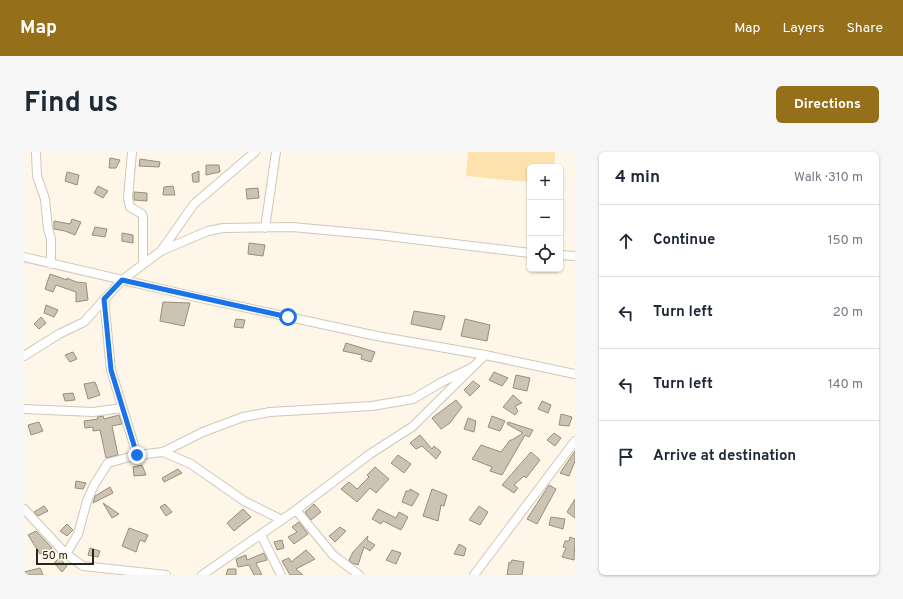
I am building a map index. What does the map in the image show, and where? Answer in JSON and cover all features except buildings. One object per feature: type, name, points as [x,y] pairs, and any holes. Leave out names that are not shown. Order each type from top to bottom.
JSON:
[{"type":"street","points":[[36,152],[37,176],[45,199],[51,239],[51,264]]},
{"type":"street","points":[[132,152],[128,198],[130,207],[142,214],[143,218],[143,264]]},
{"type":"street","points":[[161,250],[194,204],[256,152]]},
{"type":"street","points":[[265,228],[276,152]]},
{"type":"street","points":[[24,356],[59,334],[84,322],[122,280],[161,250],[208,231],[223,228],[292,227],[372,234],[527,254]]},
{"type":"street","points":[[563,255],[575,256]]},
{"type":"street","points":[[24,256],[51,264],[377,336],[485,355],[575,374]]},
{"type":"street","points":[[104,299],[111,370],[137,455]]},
{"type":"street","points":[[202,575],[296,510],[360,462],[412,427],[485,355]]},
{"type":"street","points":[[66,554],[78,534],[87,501],[94,485],[108,463],[137,455],[163,452],[203,432],[243,417],[270,412],[372,406],[413,399],[442,382],[471,368]]},
{"type":"street","points":[[24,409],[93,412],[122,408]]},
{"type":"street","points":[[474,575],[575,441]]},
{"type":"street","points":[[163,452],[191,464],[244,501],[282,520]]},
{"type":"street","points":[[24,509],[66,554],[83,566],[166,575]]},
{"type":"street","points":[[296,510],[333,555],[359,575]]},
{"type":"street","points":[[261,535],[281,575]]},
{"type":"shaded area","points":[[468,152],[555,152],[554,164],[527,164],[527,182],[466,176]]},
{"type":"route","points":[[137,455],[111,370],[106,326],[104,299],[122,280],[288,317]]}]
